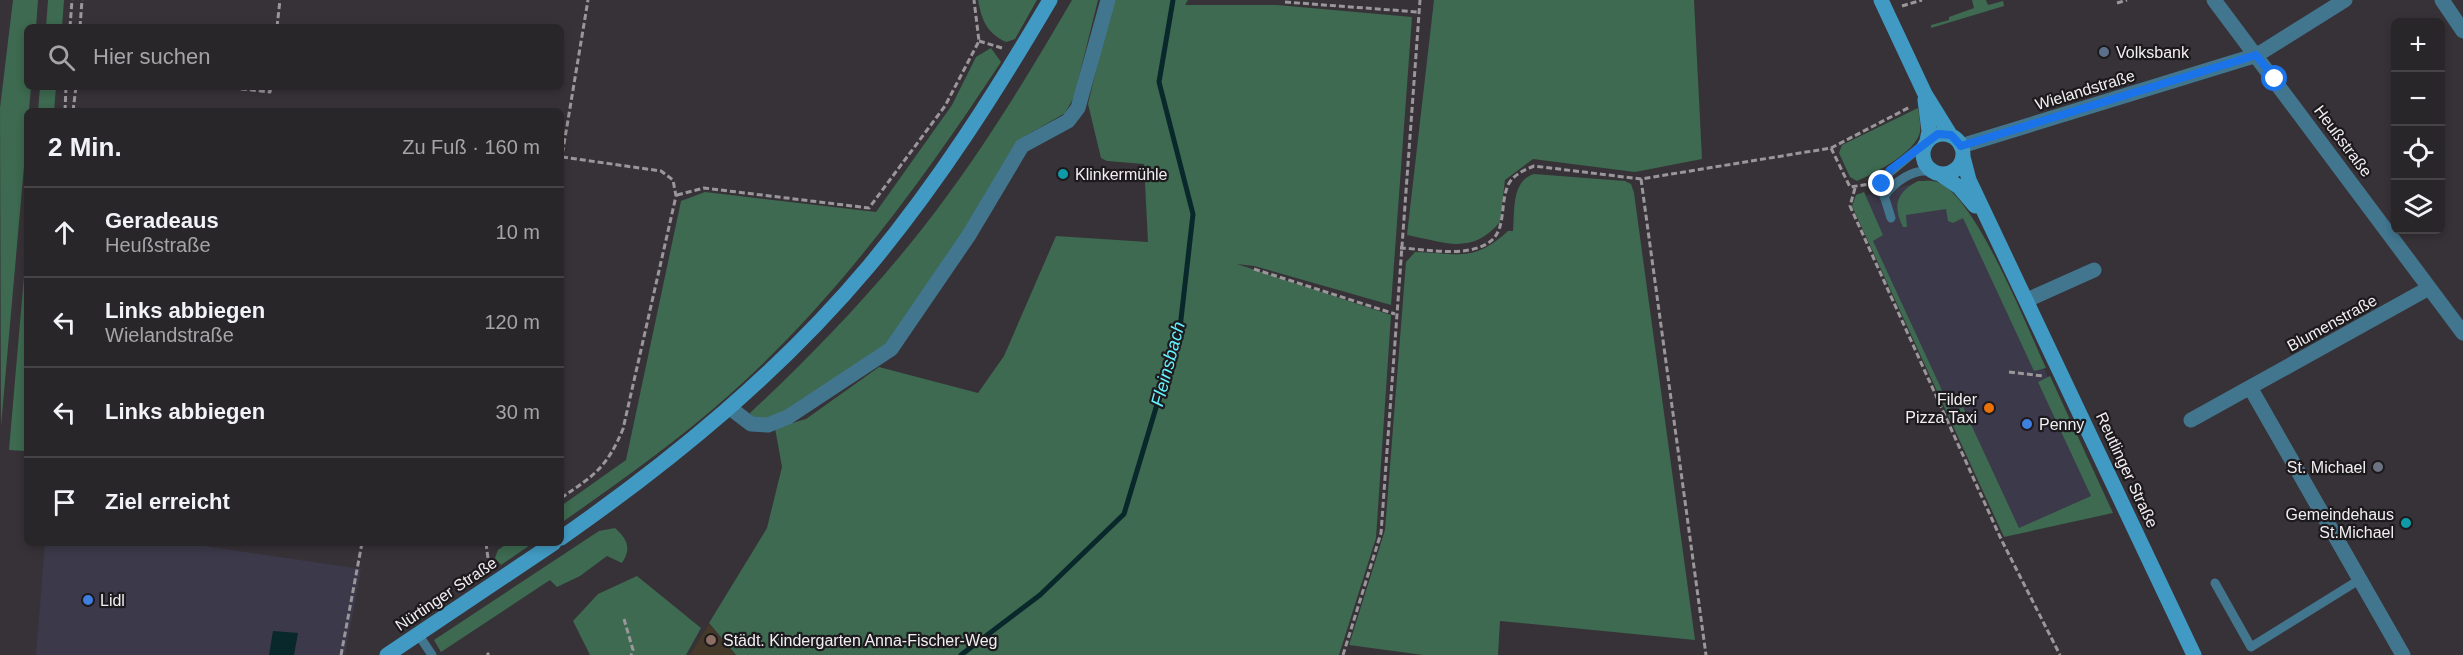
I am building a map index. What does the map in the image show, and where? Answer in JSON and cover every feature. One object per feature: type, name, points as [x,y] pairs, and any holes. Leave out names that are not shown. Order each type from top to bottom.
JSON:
[{"type":"main road","points":[[564,536],[605,507],[730,408],[804,338],[869,266],[938,176],[1017,57],[1050,0]]},
{"type":"main road","name":"Reutlinger Straße","points":[[1884,5],[1925,94],[1958,146],[1966,172],[1989,222],[2194,655]]},
{"type":"main road","name":"Reutlinger Straße","points":[[1925,94],[1929,131],[1926,142]]},
{"type":"main road","points":[[1938,134],[1958,146],[1957,169],[1936,173],[1922,157],[1926,142],[1938,134]]},
{"type":"main road","name":"Reutlinger Straße","points":[[1936,173],[1959,187],[1989,222]]},
{"type":"main road","name":"Nürtinger Straße","points":[[387,655],[550,546]]},
{"type":"street","points":[[730,408],[752,424],[768,425],[788,417],[891,350],[969,235],[1022,146],[1068,121],[1078,108],[1108,0]]},
{"type":"street","name":"Heußstraße","points":[[2214,0],[2463,333]]},
{"type":"street","name":"Wielandstraße","points":[[1958,146],[2256,55],[2345,0]]},
{"type":"street","points":[[2442,0],[2463,31]]},
{"type":"street","points":[[2027,300],[2094,270]]},
{"type":"street","name":"Blumenstraße","points":[[2191,420],[2251,389],[2429,288]]},
{"type":"street","points":[[2251,389],[2403,655]]},
{"type":"lane","points":[[1891,218],[1882,184],[1886,174],[1926,142]]},
{"type":"lane","points":[[1884,197],[1893,186],[1909,176],[1923,170],[1936,173]]},
{"type":"lane","points":[[2215,583],[2251,647],[2359,580]]},
{"type":"lane","points":[[418,634],[432,655]]},
{"type":"path","points":[[70,24],[72,0]]},
{"type":"path","points":[[80,24],[82,0]]},
{"type":"path","points":[[277,24],[280,0]]},
{"type":"path","points":[[564,147],[588,0]]},
{"type":"path","points":[[676,196],[704,188],[869,208],[945,106],[979,41],[974,0]]},
{"type":"path","points":[[1343,655],[1381,533],[1395,314],[1420,0]]},
{"type":"path","points":[[1884,5],[1922,0]]},
{"type":"path","points":[[2117,3],[2127,0]]},
{"type":"path","points":[[1285,2],[1418,12]]},
{"type":"path","points":[[979,41],[999,46],[1017,57]]},
{"type":"path","points":[[65,108],[66,90]]},
{"type":"path","points":[[74,108],[76,90]]},
{"type":"path","points":[[251,90],[270,92],[270,90]]},
{"type":"path","points":[[1400,248],[1469,250],[1485,244],[1496,236],[1503,224],[1509,185],[1518,173],[1534,166],[1641,179],[1831,148],[1915,105],[1925,94]]},
{"type":"path","points":[[1831,148],[1850,187],[1855,188],[1874,182],[1882,184]]},
{"type":"path","points":[[564,159],[661,171],[673,180],[676,196],[623,429],[611,456],[593,477],[564,496]]},
{"type":"path","points":[[1641,179],[1706,655]]},
{"type":"path","points":[[1855,188],[1850,206],[2001,539],[2060,655]]},
{"type":"path","points":[[1254,269],[1395,314]]},
{"type":"path","points":[[2009,372],[2046,376],[2060,370]]},
{"type":"path","points":[[341,655],[361,546]]},
{"type":"path","points":[[486,546],[492,585]]},
{"type":"path","points":[[624,619],[633,650],[631,655]]},
{"type":"shaded area","points":[[1917,183],[1955,197],[1990,256],[2112,511],[2004,532],[1858,214],[1855,198]]},
{"type":"shaded area","points":[[45,546],[204,546],[361,569],[345,655],[36,655]]},
{"type":"shaded area","name":"Städt. Kindergarten Anna-Fischer-Weg","points":[[709,624],[735,655],[690,655]]},
{"type":"green space","points":[[13,0],[38,0],[36,24],[24,24],[24,90],[31,90],[29,108],[24,108],[24,166],[1,426],[0,108]]},
{"type":"green space","points":[[48,0],[64,0],[62,24],[46,24]]},
{"type":"green space","points":[[978,0],[1037,0],[1015,39],[1006,42],[994,35],[986,26]]},
{"type":"green space","points":[[1072,0],[1098,0],[1074,97],[1065,113],[1022,138],[961,239],[886,345],[806,404],[765,420],[754,419],[750,413],[818,347],[861,301],[943,202],[1001,118]]},
{"type":"green space","points":[[1113,0],[1188,0],[1185,5],[1277,5],[1412,17],[1391,305],[1254,266],[1237,264],[1391,315],[1376,538],[1339,655],[736,655],[709,623],[767,528],[782,467],[775,428],[806,419],[879,367],[978,393],[1004,356],[1056,236],[1148,242],[1144,164],[1107,161],[1101,158],[1088,104]]},
{"type":"green space","points":[[1434,0],[1694,0],[1702,159],[1635,172],[1533,159],[1505,180],[1500,222],[1489,233],[1468,243],[1457,244],[1407,235]]},
{"type":"green space","points":[[1972,0],[1986,0],[1988,5],[2003,1],[2004,6],[1931,28],[1931,25],[1949,20],[1949,17],[1974,8]]},
{"type":"green space","points":[[991,48],[1001,62],[908,195],[841,280],[805,320],[728,396],[646,462],[564,521],[564,504],[626,460],[681,201],[705,192],[876,212],[952,105],[976,57]]},
{"type":"green space","points":[[40,90],[56,90],[54,108],[38,108]]},
{"type":"green space","points":[[1918,108],[1920,132],[1911,147],[1884,168],[1857,181],[1850,177],[1839,153],[1842,145]]},
{"type":"green space","points":[[1534,174],[1625,181],[1631,184],[1695,640],[1500,621],[1498,655],[1423,655],[1349,645],[1385,530],[1406,262],[1415,252],[1465,254],[1475,252],[1496,241],[1508,231],[1513,231],[1514,206],[1518,190],[1521,183]]},
{"type":"green space","points":[[1918,181],[1937,182],[1952,192],[1968,211],[1999,265],[2046,368],[2034,371],[1963,218],[1953,223],[1948,221],[1946,209],[1906,215],[1907,227],[1903,227],[1898,212],[1898,200],[1905,190]]},
{"type":"green space","points":[[1864,192],[1883,235],[1873,241],[1952,412],[1963,407],[2019,528],[2091,496],[2038,382],[2050,376],[2113,513],[2004,537],[1852,206],[1856,195]]},
{"type":"green space","points":[[24,276],[24,451],[9,450]]},
{"type":"green space","points":[[615,528],[627,544],[627,553],[622,563],[607,556],[580,576],[557,587],[550,580],[441,652],[434,640],[599,531]]},
{"type":"green space","points":[[504,546],[529,546],[501,565],[495,558],[498,550]]},
{"type":"green space","points":[[637,576],[701,628],[686,655],[590,655],[573,621],[598,594]]},
{"type":"water","points":[[273,631],[298,633],[294,655],[269,655]]},
{"type":"waterway","name":"Fleinsbach","points":[[961,655],[1040,595],[1124,514],[1180,328],[1193,214],[1159,82],[1173,0]]},
{"type":"place","name":"Volksbank","points":[[2104,52]]},
{"type":"place","name":"Klinkermühle","points":[[1063,174]]},
{"type":"place","name":"Filder Pizza Taxi","points":[[1989,408]]},
{"type":"place","name":"Penny","points":[[2027,424]]},
{"type":"place","name":"St. Michael","points":[[2378,467]]},
{"type":"place","name":"Gemeindehaus St.Michael","points":[[2406,523]]},
{"type":"place","name":"Lidl","points":[[88,600]]},
{"type":"place","name":"Städt. Kindergarten Anna-Fischer-Weg","points":[[711,640]]},
{"type":"route","points":[[1882,184],[1883,178],[1890,170],[1917,152],[1932,136],[1938,134],[1951,135],[1961,146],[2256,55],[2275,79]]}]
